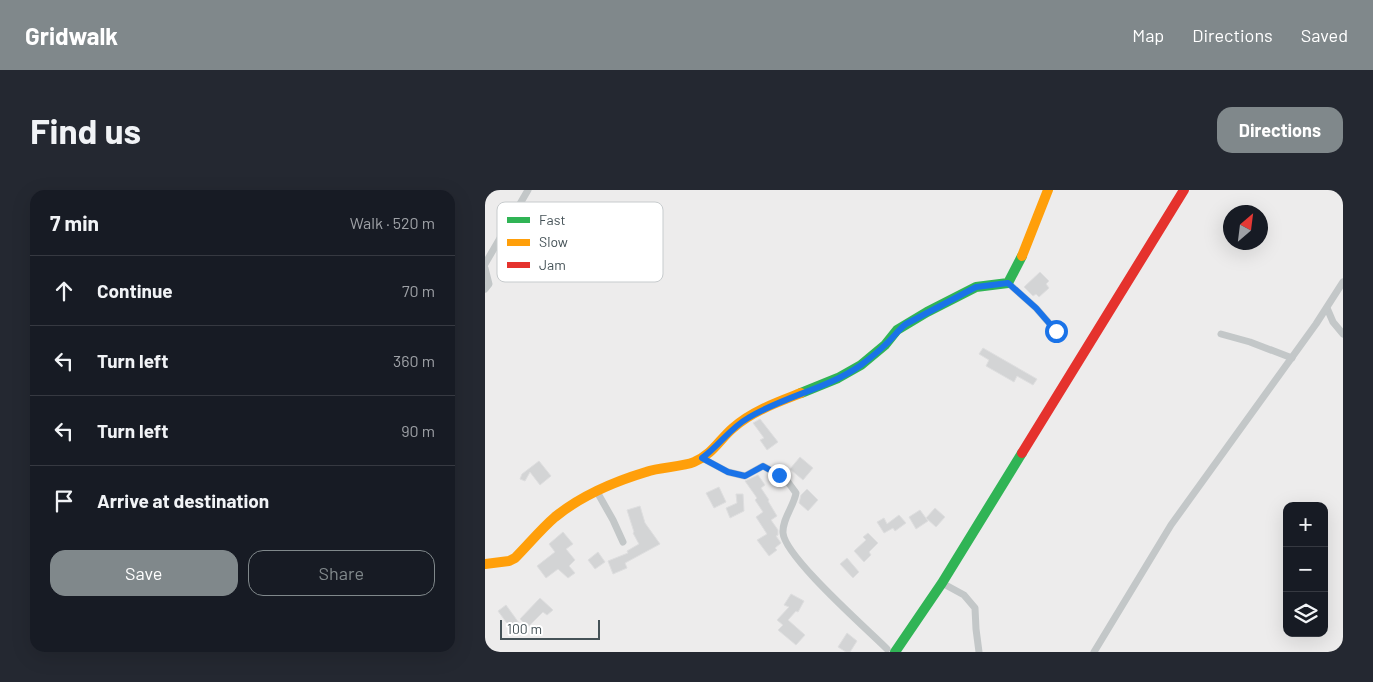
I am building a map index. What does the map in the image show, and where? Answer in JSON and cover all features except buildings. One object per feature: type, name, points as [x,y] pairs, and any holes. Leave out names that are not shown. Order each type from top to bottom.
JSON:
[{"type":"street","points":[[520,202],[527,190]]},
{"type":"street","points":[[1008,283],[1020,262],[1048,190]]},
{"type":"street","points":[[702,458],[728,472],[745,476],[763,466],[785,478],[796,493],[795,502],[783,530],[787,545],[801,564],[891,650],[942,583],[1184,190]]},
{"type":"street","points":[[486,260],[497,241]]},
{"type":"street","points":[[485,268],[489,284],[485,289]]},
{"type":"street","points":[[1095,652],[1171,525],[1292,358],[1343,282]]},
{"type":"street","points":[[485,564],[509,561],[515,558],[554,518],[596,490],[613,482],[658,468],[693,463],[702,458],[713,451],[733,428],[747,418],[773,404],[837,378],[861,365],[885,345],[897,330],[976,287],[1008,283],[1036,308],[1056,331]]},
{"type":"street","points":[[1327,308],[1333,322],[1343,334]]},
{"type":"street","points":[[1221,334],[1250,342],[1292,358]]},
{"type":"street","points":[[596,490],[623,542]]},
{"type":"street","points":[[942,583],[964,595],[975,608],[979,652]]},
{"type":"traffic: fast","points":[[801,393],[838,378],[861,365],[885,345],[897,330],[927,312],[976,287],[1008,283],[1022,256]]},
{"type":"traffic: fast","points":[[895,652],[942,583],[1022,453]]},
{"type":"traffic: slow","points":[[1022,256],[1048,190]]},
{"type":"traffic: slow","points":[[485,564],[509,561],[515,558],[555,517],[587,496],[622,480],[646,472],[683,465],[701,459],[740,422],[765,408],[801,393]]},
{"type":"traffic: jam","points":[[1022,453],[1184,190]]},
{"type":"route","points":[[779,475],[763,466],[745,476],[728,472],[702,458],[713,451],[733,428],[747,418],[773,404],[813,389],[861,365],[885,345],[897,330],[976,287],[1008,283],[1036,308],[1056,331]]}]
